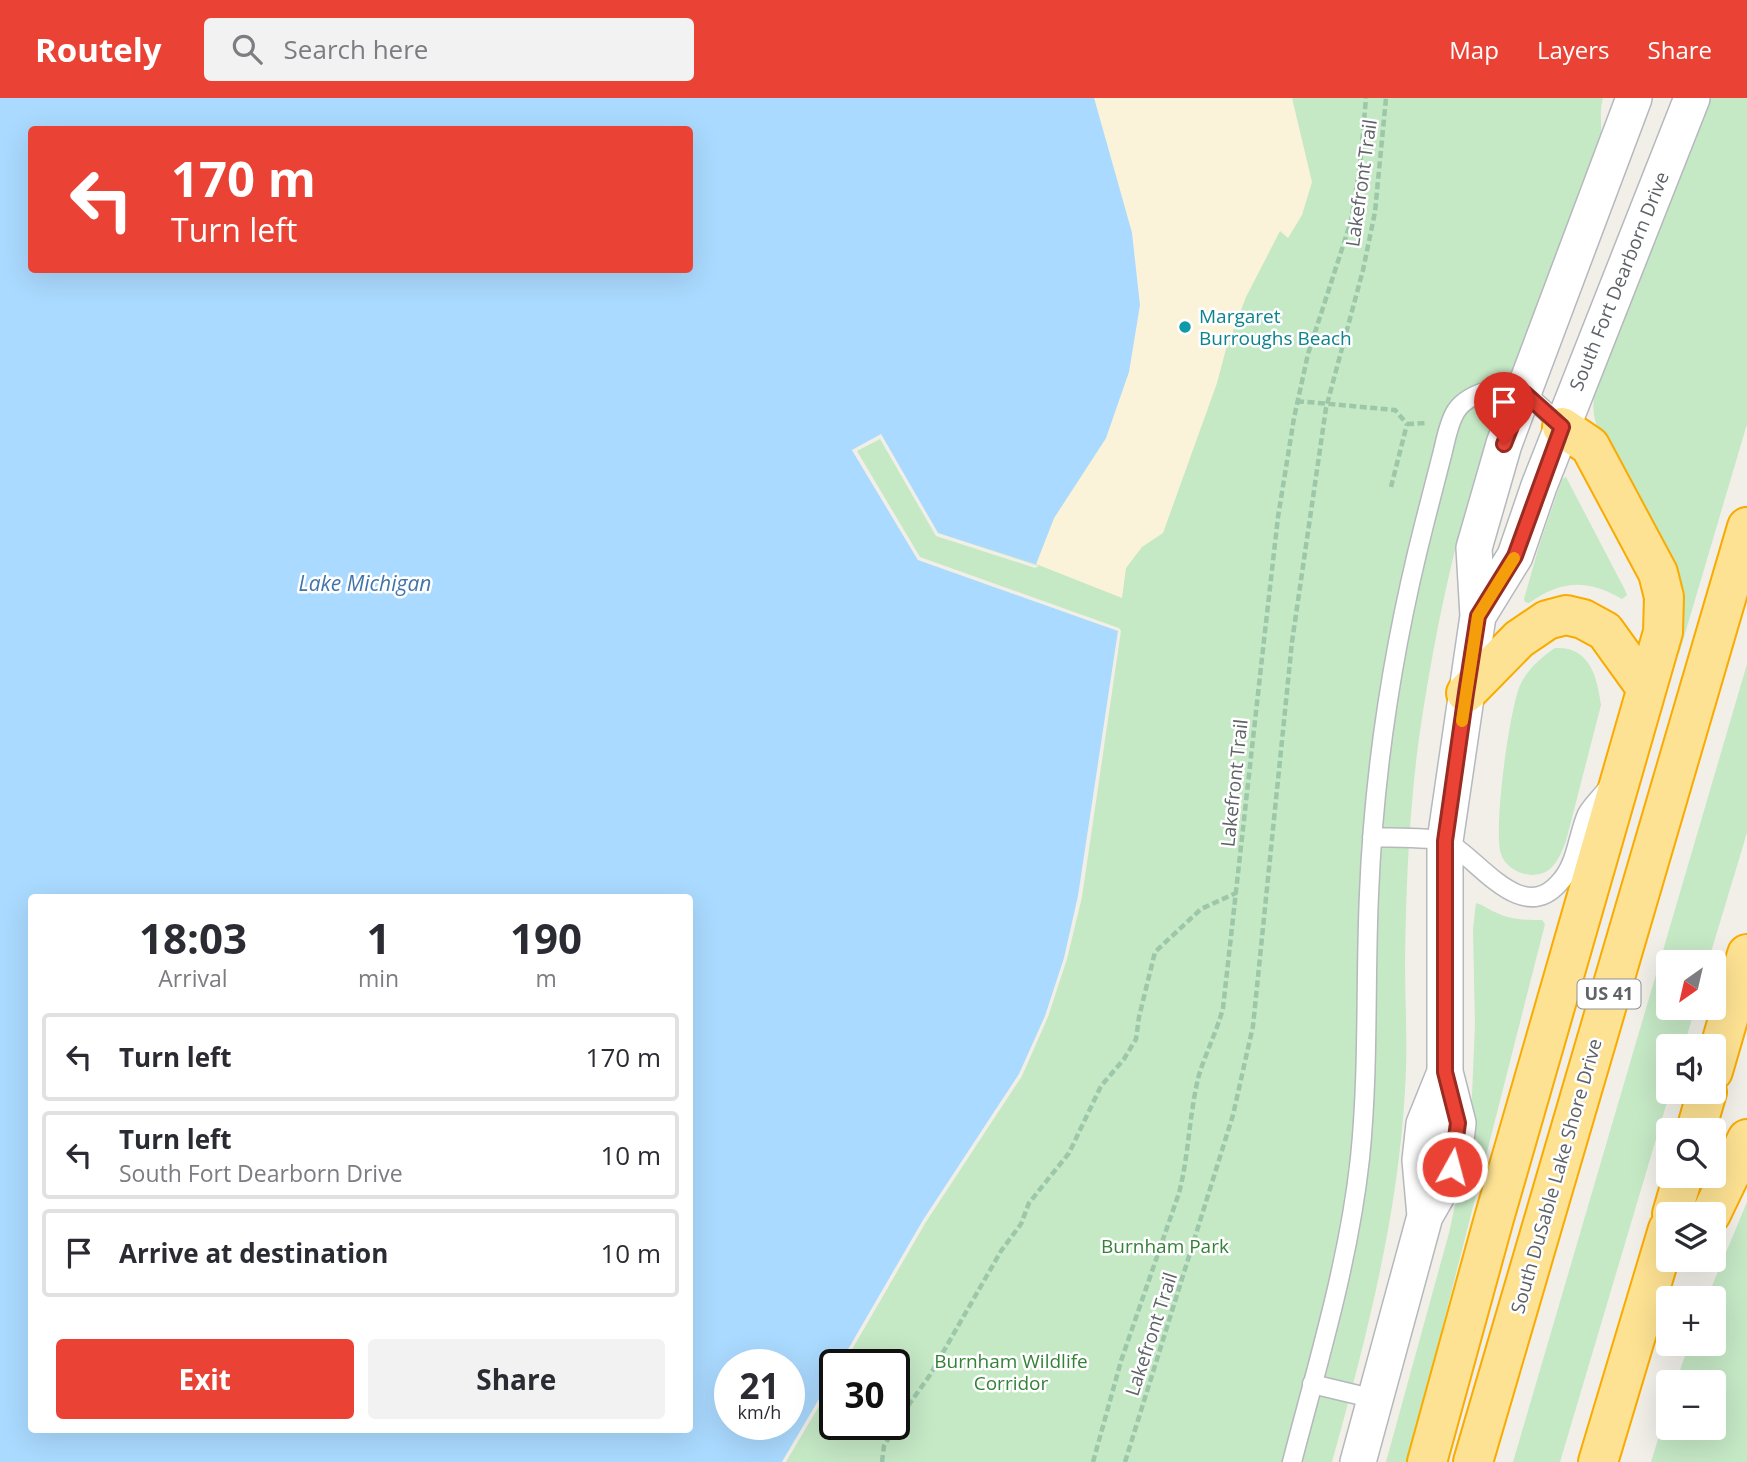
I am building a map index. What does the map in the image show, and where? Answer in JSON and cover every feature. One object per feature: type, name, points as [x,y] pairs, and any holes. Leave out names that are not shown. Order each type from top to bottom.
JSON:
[{"type":"highway","points":[[1427,1462],[1493,1222],[1663,632],[1664,597],[1658,573],[1590,446],[1562,427]]},
{"type":"highway","name":"South DuSable Lake Shore Drive","points":[[1473,1462],[1747,527]]},
{"type":"highway","points":[[1466,693],[1519,639],[1547,620],[1566,615],[1583,619],[1605,631],[1646,688]]},
{"type":"highway","points":[[1724,1034],[1747,954]]},
{"type":"highway","points":[[1717,1202],[1747,1139]]},
{"type":"highway","points":[[1598,1462],[1656,1270]]},
{"type":"highway","points":[[1637,1336],[1676,1272]]},
{"type":"street","name":"South Fort Dearborn Drive","points":[[1358,1462],[1425,1216],[1452,1167],[1458,1123],[1445,1072],[1445,841],[1478,616],[1474,548],[1504,444],[1634,98]]},
{"type":"street","name":"South Fort Dearborn Drive","points":[[1478,616],[1515,556],[1562,427],[1692,98]]},
{"type":"lane","points":[[1292,1462],[1336,1296],[1351,1220],[1360,1157],[1372,837],[1382,738],[1400,636],[1448,431],[1456,410],[1473,395],[1498,389],[1524,393],[1562,427]]},
{"type":"lane","points":[[1372,837],[1445,841],[1500,885],[1523,897],[1543,895],[1558,885],[1570,868],[1588,813],[1627,764]]},
{"type":"lane","points":[[1312,1384],[1375,1399]]},
{"type":"path","name":"Lakefront Trail","points":[[1093,1462],[1121,1361],[1157,1262],[1186,1168],[1199,1075],[1223,1008],[1278,517],[1297,401],[1308,354],[1351,221],[1360,166],[1366,98]]},
{"type":"path","name":"Lakefront Trail","points":[[1125,1462],[1233,1115],[1253,1026],[1292,642],[1327,403],[1363,270],[1375,212],[1386,98]]},
{"type":"path","points":[[1297,401],[1395,410],[1407,424],[1391,486]]},
{"type":"path","points":[[882,1462],[884,1446],[905,1410],[930,1376],[1001,1251],[1021,1224],[1029,1203],[1069,1153],[1101,1086],[1124,1059],[1136,1039],[1155,952],[1201,909],[1237,893]]},
{"type":"green space","name":"Burnham Park","points":[[1094,98],[1603,98],[1600,141],[1595,158],[1512,370],[1470,494],[1432,656],[1419,738],[1410,822],[1405,935],[1406,1074],[1401,1137],[1379,1278],[1332,1462],[782,1462],[795,1440],[805,1440],[805,1423],[819,1399],[819,1440],[910,1440],[910,1349],[848,1349],[923,1220],[918,560],[852,450],[1132,233]]},
{"type":"green space","points":[[1711,98],[1747,98],[1747,424],[1679,654],[1670,652],[1596,422],[1593,403]]},
{"type":"green space","points":[[1566,477],[1625,590],[1627,595],[1622,599],[1597,588],[1575,585],[1564,586],[1529,603],[1525,602],[1539,546],[1562,479]]},
{"type":"green space","points":[[1555,648],[1576,652],[1590,665],[1601,705],[1563,849],[1550,869],[1544,873],[1529,875],[1509,866],[1501,854],[1499,821],[1503,772],[1519,688],[1534,665]]},
{"type":"green space","points":[[1747,664],[1747,832],[1743,846],[1712,950],[1663,950]]},
{"type":"green space","points":[[1476,903],[1508,917],[1542,920],[1545,924],[1408,1462],[1386,1462],[1449,1233],[1465,1160],[1472,1096],[1475,1024],[1473,929]]},
{"type":"green space","points":[[1656,974],[1656,1020],[1692,1020],[1687,1034],[1656,1034],[1656,1104],[1666,1104],[1662,1118],[1656,1118],[1656,1139],[1560,1462],[1513,1462]]},
{"type":"green space","points":[[1747,1202],[1747,1462],[1651,1462],[1658,1440],[1726,1440],[1726,1370],[1680,1370],[1685,1356],[1726,1356],[1726,1286],[1712,1286],[1718,1272],[1726,1272],[1726,1252]]},
{"type":"sand","name":"Margaret Burroughs Beach","points":[[1094,98],[1292,98],[1312,182],[1302,215],[1288,238],[1280,231],[1246,297],[1163,533],[1142,547],[1126,568],[1122,598],[1036,564],[1054,518],[1106,438],[1132,233]]},
{"type":"water","name":"Lake Michigan","points":[[0,98],[1094,98],[1132,233],[1140,305],[1129,372],[1106,438],[1054,518],[1036,564],[938,533],[881,435],[852,450],[918,560],[1118,631],[1078,896],[1064,958],[1045,1016],[1019,1074],[923,1221],[848,1349],[819,1349],[819,1399],[805,1423],[805,1349],[714,1349],[714,1440],[795,1440],[782,1462],[0,1462]]},
{"type":"pier","points":[[881,434],[938,533],[1039,566],[1035,568],[936,536],[880,439],[857,451],[920,557],[1119,628],[1121,631],[1082,897],[1067,959],[1048,1017],[1022,1076],[926,1222],[852,1349],[848,1349],[923,1220],[1019,1074],[1045,1016],[1064,958],[1078,896],[1118,631],[918,560],[852,450]]},
{"type":"pier","points":[[819,1399],[819,1406],[805,1430],[805,1423]]},
{"type":"pier","points":[[795,1440],[799,1440],[786,1462],[782,1462]]},
{"type":"slow traffic","points":[[1462,721],[1478,616],[1514,558]]},
{"type":"place","name":"Margaret Burroughs Beach","points":[[1185,327]]},
{"type":"route","points":[[1452,1167],[1458,1123],[1445,1072],[1445,841],[1466,693],[1478,616],[1515,556],[1562,427],[1524,393],[1504,444]]},
{"type":"park label","name":"Burnham Wildlife Corridor","points":[[1011,1372]]}]
